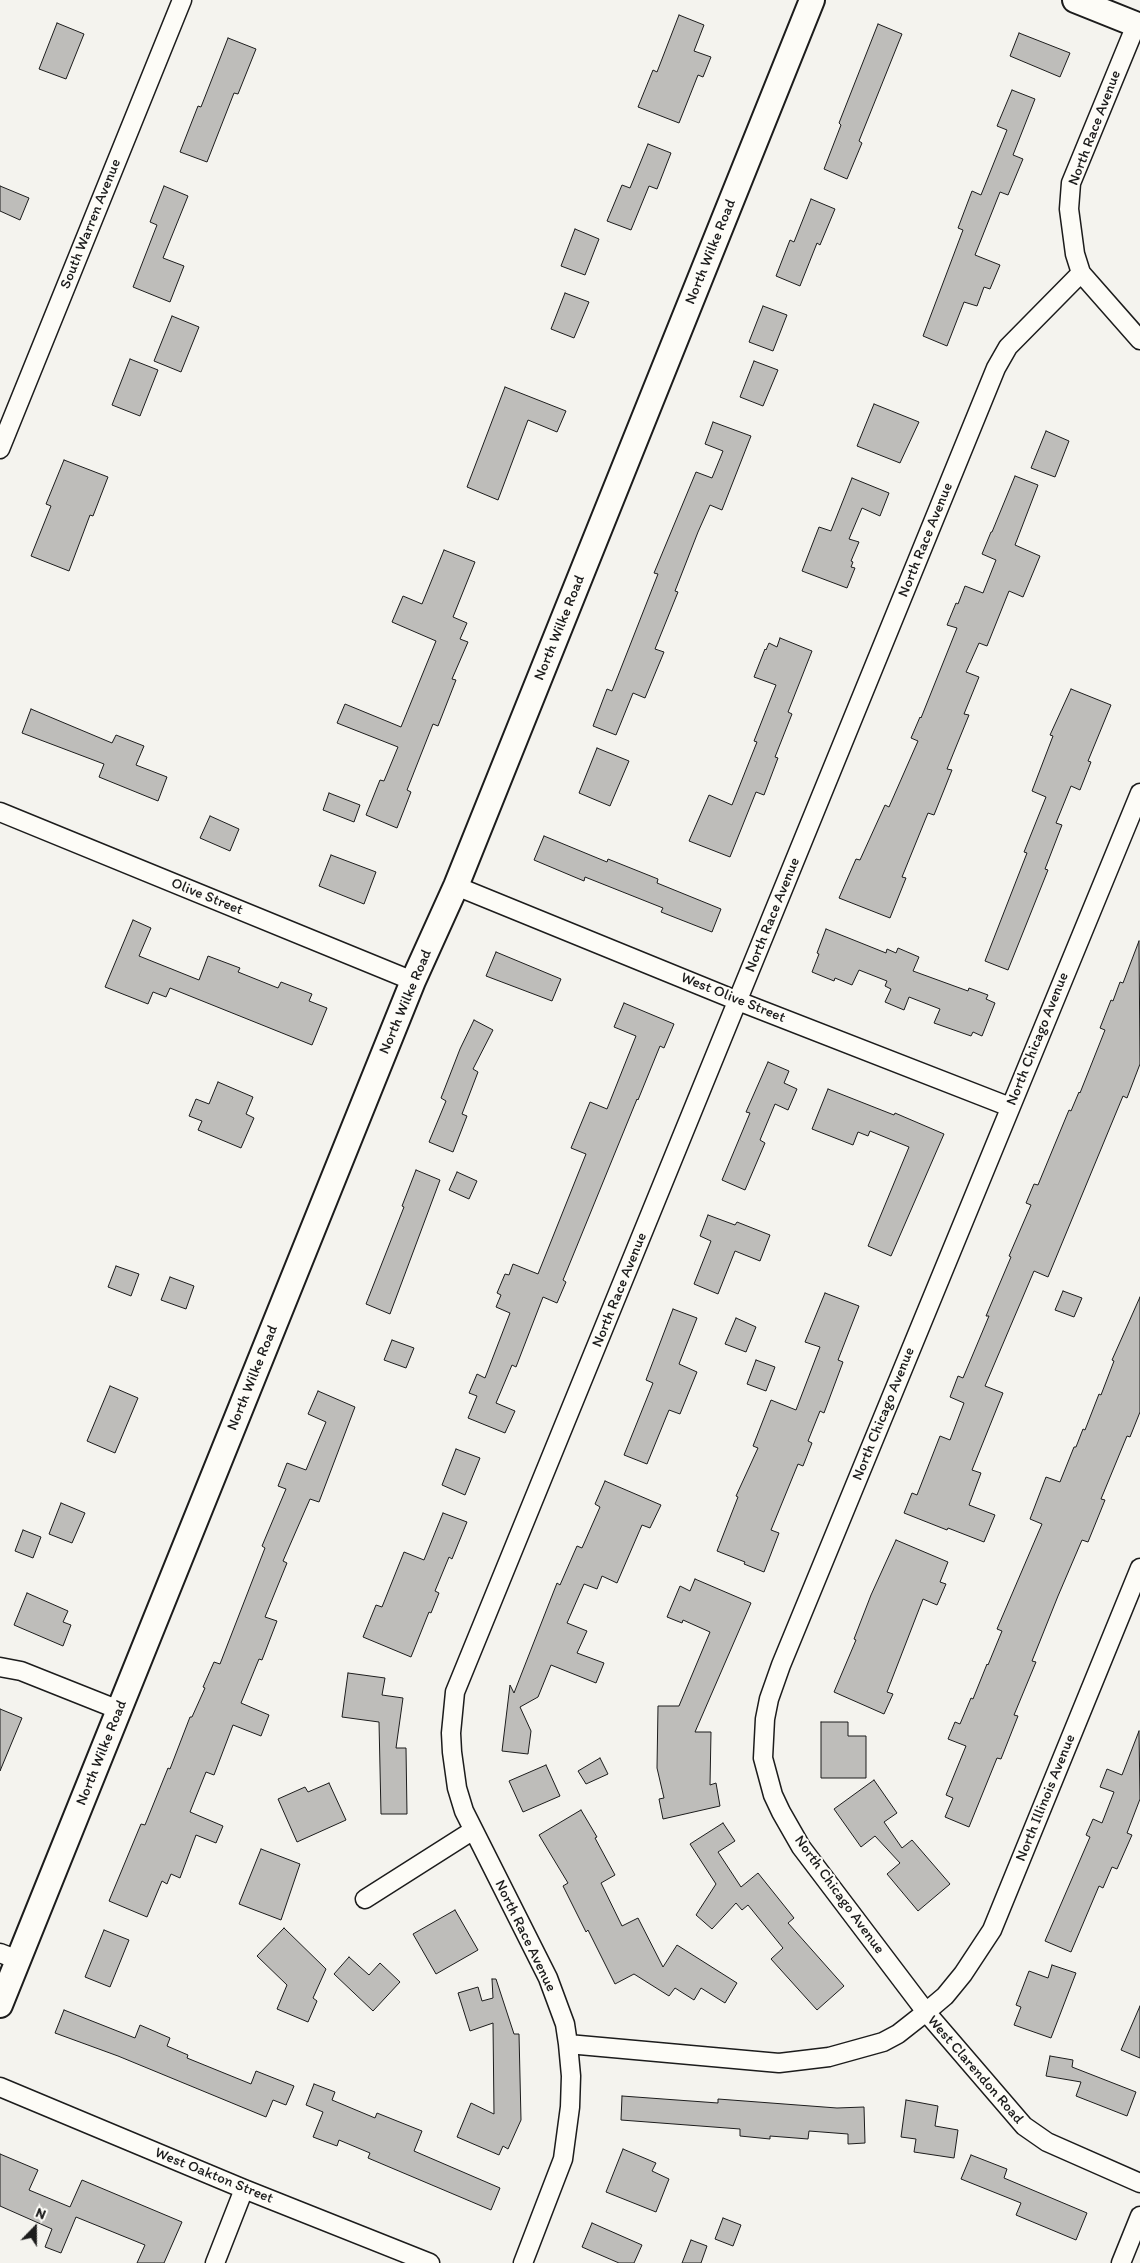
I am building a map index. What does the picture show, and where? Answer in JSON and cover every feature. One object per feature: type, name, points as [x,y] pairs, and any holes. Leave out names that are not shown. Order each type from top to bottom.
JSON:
[{"type":"street","name":"South Warren Avenue","points":[[0,448],[182,0]]},
{"type":"street","name":"North Wilke Road","points":[[0,2005],[9,1957],[119,1710],[413,981],[456,886],[812,0]]},
{"type":"street","points":[[1075,0],[1138,26]]},
{"type":"street","name":"North Race Avenue","points":[[568,2044],[565,2024],[548,1978],[472,1831],[464,1811],[454,1772],[451,1733],[455,1692],[996,368],[1008,347],[1081,273],[1075,254],[1069,209],[1071,183],[1138,26]]},
{"type":"street","points":[[1081,273],[1140,340]]},
{"type":"street","name":"North Chicago Avenue","points":[[926,2012],[801,1847],[774,1795],[763,1758],[763,1738],[769,1699],[781,1665],[1140,793]]},
{"type":"street","name":"Olive Street","points":[[0,812],[413,981]]},
{"type":"street","name":"West Olive Street","points":[[456,886],[738,1001],[1010,1107]]},
{"type":"street","name":"North Illinois Avenue","points":[[926,2012],[945,1996],[963,1974],[992,1930],[1140,1568]]},
{"type":"street","points":[[0,1667],[21,1671],[119,1710]]},
{"type":"street","points":[[365,1899],[472,1831]]},
{"type":"street","name":"West Clarendon Road","points":[[568,2044],[780,2064],[829,2057],[883,2042],[898,2034],[926,2012],[1024,2126],[1047,2142],[1140,2183]]},
{"type":"street","points":[[523,2263],[563,2159],[571,2099],[572,2076],[568,2044]]},
{"type":"street","name":"West Oakton Street","points":[[0,2086],[430,2263]]},
{"type":"street","points":[[215,2263],[244,2188]]},
{"type":"street","points":[[1121,2263],[1140,2216]]},
{"type":"building","points":[[679,15],[704,25],[694,51],[711,57],[703,77],[698,75],[679,123],[638,107],[653,70],[657,72]]},
{"type":"building","points":[[57,23],[84,34],[66,79],[39,69]]},
{"type":"building","points":[[878,24],[902,34],[859,141],[862,143],[847,179],[824,169],[841,125],[839,123]]},
{"type":"building","points":[[1019,33],[1070,53],[1060,77],[1010,56]]},
{"type":"building","points":[[228,38],[256,49],[238,94],[234,93],[207,162],[180,152],[198,106],[201,107]]},
{"type":"building","points":[[1012,90],[1035,99],[1013,155],[1023,159],[1008,195],[1000,192],[975,255],[1000,265],[990,289],[984,287],[977,306],[964,302],[947,346],[923,336],[963,230],[958,228],[972,191],[981,195],[1007,130],[997,126]]},
{"type":"building","points":[[648,144],[671,153],[657,189],[649,186],[631,230],[607,221],[622,185],[630,188]]},
{"type":"building","points":[[0,186],[29,198],[20,220],[0,211]]},
{"type":"building","points":[[164,186],[188,196],[163,258],[184,266],[170,302],[133,287],[157,225],[150,222]]},
{"type":"building","points":[[811,199],[835,209],[820,245],[817,243],[800,286],[776,276],[790,240],[794,242]]},
{"type":"building","points":[[575,229],[599,239],[585,275],[561,266]]},
{"type":"building","points":[[565,293],[589,302],[574,338],[551,329]]},
{"type":"building","points":[[763,306],[787,315],[773,351],[749,342]]},
{"type":"building","points":[[172,316],[199,327],[181,372],[154,361]]},
{"type":"building","points":[[130,359],[158,370],[140,416],[112,405]]},
{"type":"building","points":[[754,361],[778,370],[763,406],[740,397]]},
{"type":"building","points":[[505,387],[566,411],[557,432],[528,420],[498,500],[467,487]]},
{"type":"building","points":[[874,404],[919,422],[900,463],[857,446]]},
{"type":"building","points":[[713,422],[751,436],[722,510],[710,505],[698,532],[675,591],[678,592],[655,649],[664,652],[645,698],[633,693],[616,735],[593,726],[607,689],[612,691],[658,574],[654,573],[696,472],[712,478],[723,451],[705,444]]},
{"type":"building","points":[[1046,431],[1069,441],[1055,477],[1031,468]]},
{"type":"building","points":[[64,460],[108,477],[93,516],[90,515],[69,571],[31,556],[51,506],[46,504]]},
{"type":"building","points":[[1015,476],[1038,485],[1015,545],[1040,556],[1023,597],[1009,591],[987,646],[979,643],[966,672],[979,677],[964,714],[969,715],[947,769],[952,770],[934,815],[928,813],[902,877],[906,878],[890,918],[839,898],[856,859],[860,860],[885,805],[889,807],[918,741],[911,738],[921,718],[957,628],[947,625],[956,603],[958,604],[965,586],[983,593],[996,560],[982,554]]},
{"type":"building","points":[[852,478],[889,493],[880,516],[862,508],[849,539],[859,542],[851,561],[853,562],[851,567],[855,568],[847,588],[802,571],[819,527],[831,531]]},
{"type":"building","points":[[444,550],[475,562],[453,617],[467,623],[460,639],[468,642],[452,679],[456,680],[438,726],[433,724],[407,790],[411,792],[397,828],[366,815],[380,780],[384,781],[398,747],[337,723],[345,704],[401,727],[436,641],[392,622],[403,596],[422,604]]},
{"type":"building","points":[[780,638],[812,651],[788,712],[792,714],[775,757],[778,758],[764,795],[756,792],[730,857],[689,841],[709,795],[732,805],[757,742],[754,741],[776,685],[754,677],[769,643],[777,647]]},
{"type":"building","points":[[1071,689],[1111,705],[1088,761],[1091,762],[1080,790],[1071,786],[1056,823],[1062,825],[1045,869],[1048,870],[1008,970],[985,961],[1027,853],[1024,852],[1046,797],[1032,791],[1053,736],[1050,735]]},
{"type":"building","points":[[31,709],[112,743],[116,735],[144,746],[136,765],[167,777],[158,801],[99,777],[104,764],[22,733]]},
{"type":"building","points":[[597,748],[629,761],[610,806],[579,793]]},
{"type":"building","points":[[329,793],[360,805],[354,822],[323,810]]},
{"type":"building","points":[[210,816],[239,829],[230,851],[200,838]]},
{"type":"building","points":[[544,836],[607,862],[608,859],[658,879],[657,883],[721,909],[712,932],[661,912],[663,908],[585,877],[584,881],[534,860]]},
{"type":"building","points":[[331,855],[376,872],[364,904],[319,886]]},
{"type":"building","points":[[133,920],[151,928],[139,956],[199,980],[208,956],[240,968],[238,972],[278,988],[281,982],[312,994],[309,1001],[327,1008],[312,1045],[170,988],[166,997],[153,992],[148,1004],[105,987]]},
{"type":"building","points":[[826,929],[886,953],[887,949],[896,953],[898,948],[919,957],[913,971],[968,991],[969,988],[988,995],[986,999],[995,1003],[982,1036],[973,1032],[971,1036],[934,1023],[940,1009],[909,997],[904,1010],[885,1002],[891,989],[885,986],[887,981],[859,970],[852,985],[835,978],[834,981],[812,972]]},
{"type":"building","points":[[1139,941],[1140,1064],[1127,1098],[1123,1096],[1048,1277],[1034,1271],[985,1386],[1003,1393],[972,1470],[981,1473],[969,1505],[995,1515],[984,1542],[904,1513],[912,1493],[917,1495],[940,1436],[950,1440],[964,1403],[950,1397],[958,1376],[963,1378],[989,1316],[986,1316],[1031,1205],[1026,1203],[1034,1184],[1038,1185],[1069,1110],[1071,1111],[1080,1093],[1105,1030],[1100,1028],[1120,982],[1123,983]]},
{"type":"building","points":[[496,952],[561,979],[552,1001],[486,976]]},
{"type":"building","points":[[624,1003],[674,1024],[664,1048],[660,1046],[637,1099],[563,1280],[566,1282],[557,1303],[543,1297],[516,1367],[512,1365],[496,1403],[515,1411],[505,1433],[468,1418],[477,1396],[469,1393],[477,1374],[485,1378],[510,1313],[496,1307],[501,1295],[497,1293],[505,1274],[509,1275],[513,1264],[538,1274],[586,1154],[571,1148],[590,1102],[607,1109],[636,1036],[614,1027]]},
{"type":"building","points":[[474,1020],[493,1030],[473,1069],[478,1072],[462,1114],[467,1116],[453,1152],[429,1142],[446,1101],[441,1098],[460,1049]]},
{"type":"building","points":[[768,1062],[789,1071],[784,1083],[797,1089],[788,1110],[775,1104],[760,1140],[765,1143],[745,1190],[722,1180],[750,1113],[746,1112]]},
{"type":"building","points":[[218,1082],[253,1097],[246,1114],[254,1118],[241,1148],[198,1130],[202,1121],[189,1116],[196,1099],[209,1104]]},
{"type":"building","points":[[828,1089],[894,1115],[895,1113],[944,1134],[891,1256],[868,1246],[909,1147],[870,1131],[868,1136],[858,1132],[853,1145],[812,1129]]},
{"type":"building","points":[[416,1170],[440,1180],[390,1314],[366,1304],[404,1207],[402,1206]]},
{"type":"building","points":[[457,1172],[477,1181],[469,1199],[449,1190]]},
{"type":"building","points":[[708,1215],[735,1225],[737,1222],[770,1235],[760,1261],[735,1251],[718,1294],[694,1284],[711,1241],[700,1236]]},
{"type":"building","points":[[116,1266],[139,1274],[131,1296],[108,1287]]},
{"type":"building","points":[[170,1277],[194,1286],[186,1309],[161,1300]]},
{"type":"building","points":[[1063,1291],[1082,1298],[1074,1317],[1055,1310]]},
{"type":"building","points":[[825,1293],[859,1306],[838,1360],[843,1362],[824,1413],[820,1411],[808,1441],[812,1443],[803,1466],[798,1464],[771,1530],[779,1533],[764,1572],[717,1551],[738,1497],[736,1496],[758,1448],[753,1446],[771,1400],[796,1410],[820,1347],[805,1342]]},
{"type":"building","points":[[1140,1297],[1140,1412],[1130,1437],[1127,1436],[1101,1499],[1105,1500],[1088,1542],[1082,1540],[1058,1596],[1032,1661],[1036,1662],[1014,1715],[1018,1716],[1001,1759],[997,1758],[969,1827],[945,1817],[953,1798],[946,1795],[966,1746],[948,1739],[955,1722],[960,1724],[971,1698],[973,1699],[1002,1631],[997,1629],[1042,1524],[1030,1519],[1046,1477],[1060,1482],[1074,1447],[1076,1447],[1083,1429],[1085,1430],[1099,1394],[1101,1395],[1114,1361],[1112,1360]]},
{"type":"building","points":[[673,1309],[697,1318],[679,1364],[697,1372],[680,1414],[669,1410],[647,1464],[624,1455],[653,1383],[646,1380]]},
{"type":"building","points":[[736,1318],[756,1327],[746,1352],[725,1344]]},
{"type":"building","points":[[392,1340],[414,1348],[406,1368],[384,1360]]},
{"type":"building","points":[[756,1360],[775,1367],[766,1391],[747,1384]]},
{"type":"building","points":[[110,1386],[138,1398],[115,1453],[87,1441]]},
{"type":"building","points":[[318,1391],[355,1407],[319,1502],[310,1499],[283,1561],[287,1563],[265,1617],[277,1621],[262,1660],[259,1659],[241,1703],[269,1715],[261,1736],[233,1725],[214,1775],[206,1772],[190,1812],[223,1826],[216,1843],[196,1835],[180,1878],[171,1874],[167,1884],[162,1881],[147,1917],[109,1901],[141,1824],[145,1825],[168,1768],[170,1769],[190,1717],[192,1717],[205,1688],[203,1687],[214,1662],[220,1664],[265,1548],[262,1546],[286,1489],[278,1486],[287,1463],[306,1470],[326,1422],[308,1414]]},
{"type":"building","points":[[456,1449],[480,1458],[465,1495],[442,1485]]},
{"type":"building","points":[[605,1481],[661,1505],[650,1528],[642,1525],[617,1583],[602,1576],[597,1589],[584,1584],[567,1623],[587,1631],[577,1653],[604,1663],[596,1683],[551,1665],[538,1697],[520,1707],[531,1731],[528,1754],[502,1751],[510,1685],[514,1693],[557,1583],[560,1585],[577,1546],[582,1548],[600,1507],[595,1504]]},
{"type":"building","points":[[61,1503],[85,1513],[72,1543],[49,1534]]},
{"type":"building","points":[[443,1513],[467,1522],[452,1559],[449,1557],[435,1591],[439,1593],[431,1613],[429,1612],[411,1657],[363,1637],[376,1605],[382,1607],[404,1552],[424,1560]]},
{"type":"building","points":[[23,1530],[41,1537],[33,1558],[15,1551]]},
{"type":"building","points":[[896,1540],[948,1562],[940,1582],[946,1584],[937,1605],[923,1599],[887,1692],[893,1694],[884,1714],[834,1692],[856,1640],[854,1639],[871,1595]]},
{"type":"building","points":[[695,1579],[751,1603],[695,1732],[711,1732],[710,1785],[716,1783],[720,1806],[663,1819],[659,1799],[664,1798],[657,1768],[658,1706],[679,1706],[710,1632],[683,1620],[682,1623],[667,1617],[680,1586],[690,1591]]},
{"type":"building","points":[[27,1593],[68,1611],[63,1622],[71,1625],[63,1646],[14,1625]]},
{"type":"building","points":[[348,1673],[385,1678],[382,1695],[403,1698],[396,1748],[406,1748],[407,1814],[381,1814],[379,1722],[342,1717]]},
{"type":"building","points":[[0,1709],[22,1718],[0,1771]]},
{"type":"building","points":[[821,1722],[848,1722],[848,1736],[866,1736],[866,1778],[821,1778]]},
{"type":"building","points":[[1139,1731],[1140,1799],[1127,1833],[1132,1835],[1117,1869],[1112,1867],[1103,1888],[1099,1886],[1071,1952],[1045,1941],[1090,1837],[1086,1835],[1093,1819],[1102,1823],[1114,1792],[1100,1787],[1107,1769],[1122,1775]]},
{"type":"building","points":[[600,1758],[608,1774],[586,1784],[578,1771]]},
{"type":"building","points":[[546,1765],[560,1796],[523,1812],[509,1781]]},
{"type":"building","points":[[874,1780],[897,1813],[884,1822],[902,1848],[912,1840],[950,1884],[918,1911],[887,1874],[900,1863],[875,1836],[861,1847],[834,1809]]},
{"type":"building","points":[[329,1783],[346,1820],[297,1842],[278,1799],[305,1787],[308,1792]]},
{"type":"building","points":[[581,1810],[597,1837],[595,1838],[615,1875],[601,1883],[622,1926],[638,1918],[663,1967],[677,1945],[737,1983],[725,2003],[701,1988],[694,2000],[675,1988],[669,1996],[634,1974],[615,1984],[563,1886],[568,1883],[539,1835]]},
{"type":"building","points":[[723,1823],[735,1841],[718,1852],[741,1887],[758,1873],[794,1918],[788,1923],[844,1986],[817,2010],[771,1959],[783,1948],[748,1905],[742,1910],[736,1903],[712,1929],[696,1915],[716,1884],[690,1844]]},
{"type":"building","points":[[261,1849],[300,1864],[281,1920],[239,1904]]},
{"type":"building","points":[[455,1910],[478,1950],[436,1974],[413,1934]]},
{"type":"building","points":[[284,1928],[326,1969],[313,1998],[317,2001],[308,2022],[277,2009],[287,1985],[257,1956]]},
{"type":"building","points":[[104,1930],[129,1940],[110,1987],[85,1977]]},
{"type":"building","points":[[349,1957],[369,1975],[380,1963],[400,1982],[373,2011],[334,1974]]},
{"type":"building","points":[[1052,1965],[1076,1973],[1051,2038],[1014,2025],[1021,2007],[1016,2005],[1029,1971],[1048,1978]]},
{"type":"building","points":[[492,1979],[496,1979],[514,2034],[519,2034],[521,2120],[508,2149],[503,2146],[499,2155],[457,2137],[471,2103],[494,2114],[493,2023],[470,2031],[458,1993],[478,1987],[482,2001],[493,1998]]},
{"type":"building","points":[[1140,2006],[1140,2058],[1121,2050]]},
{"type":"building","points":[[64,2010],[135,2038],[140,2025],[170,2038],[167,2046],[188,2055],[187,2058],[251,2084],[256,2071],[294,2086],[286,2105],[273,2100],[266,2117],[118,2056],[55,2033]]},
{"type":"building","points":[[1050,2056],[1073,2060],[1072,2067],[1136,2092],[1127,2116],[1076,2096],[1081,2082],[1046,2076]]},
{"type":"building","points":[[314,2084],[335,2092],[332,2100],[375,2118],[377,2113],[422,2131],[414,2151],[500,2188],[491,2210],[368,2158],[370,2153],[339,2140],[337,2146],[313,2137],[323,2112],[306,2105]]},
{"type":"building","points":[[622,2096],[718,2103],[718,2099],[837,2108],[864,2107],[865,2143],[848,2144],[848,2134],[809,2131],[808,2139],[770,2136],[770,2139],[740,2136],[740,2129],[621,2120]]},
{"type":"building","points":[[906,2100],[938,2106],[935,2126],[958,2130],[954,2158],[914,2152],[916,2139],[901,2137]]},
{"type":"building","points":[[623,2149],[656,2163],[652,2171],[669,2179],[656,2212],[606,2192]]},
{"type":"building","points":[[0,2154],[38,2170],[29,2190],[70,2207],[82,2180],[182,2222],[164,2263],[137,2263],[145,2245],[76,2217],[61,2253],[45,2247],[52,2229],[0,2206]]},
{"type":"building","points":[[971,2155],[1007,2169],[1004,2178],[1087,2213],[1076,2240],[1016,2215],[1021,2203],[961,2179]]},
{"type":"building","points":[[723,2218],[741,2225],[733,2246],[715,2239]]},
{"type":"building","points":[[592,2223],[642,2245],[634,2263],[619,2263],[582,2247]]},
{"type":"building","points":[[691,2240],[707,2246],[701,2263],[682,2263]]}]
